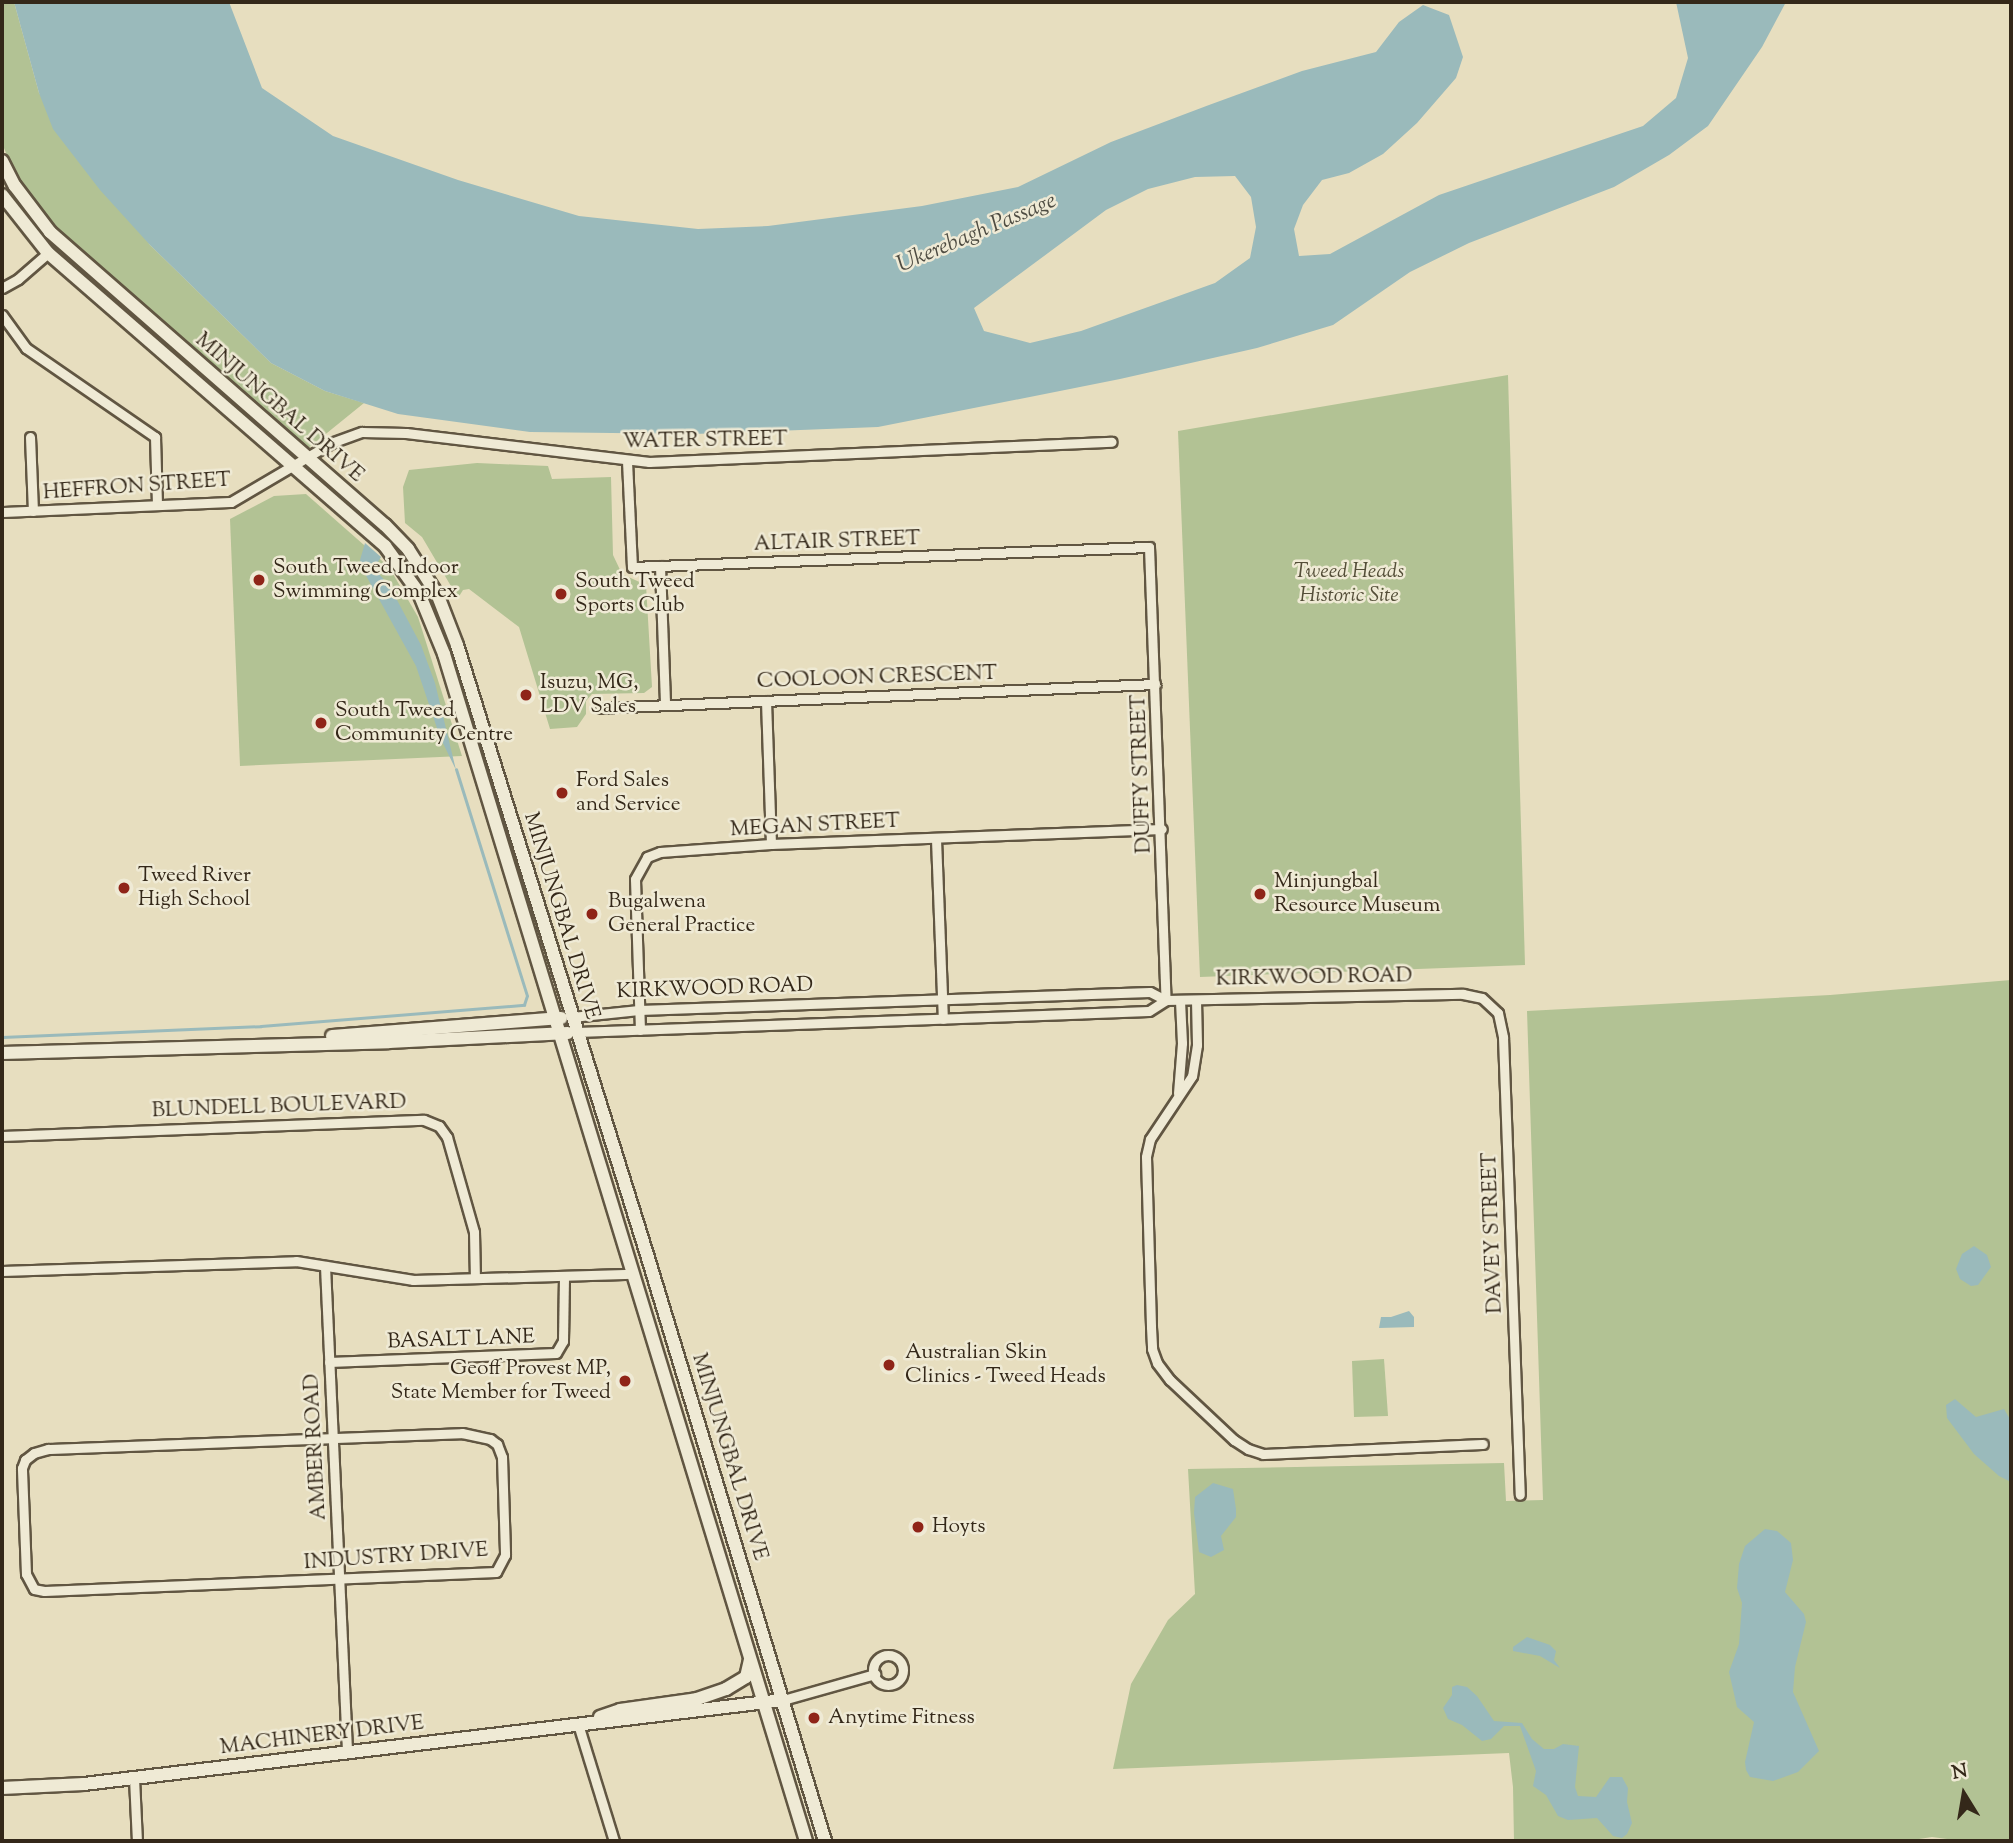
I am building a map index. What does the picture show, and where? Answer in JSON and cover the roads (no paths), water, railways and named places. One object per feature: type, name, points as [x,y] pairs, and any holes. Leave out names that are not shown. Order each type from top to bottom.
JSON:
[{"type":"main road","name":"MINJUNGBAL DRIVE","points":[[2,161],[15,186],[50,232],[300,462],[385,546],[411,580],[428,612],[444,654],[806,1841]]},
{"type":"main road","name":"MINJUNGBAL DRIVE","points":[[2,195],[48,253],[300,462],[385,525],[408,549],[438,596],[457,645],[653,1275],[825,1841]]},
{"type":"main road","name":"KIRKWOOD ROAD","points":[[223,1045],[572,1017]]},
{"type":"main road","name":"KIRKWOOD ROAD","points":[[2,1054],[223,1045],[389,1042],[577,1032]]},
{"type":"main road","points":[[633,1274],[653,1275]]},
{"type":"main road","name":"MACHINERY DRIVE","points":[[583,1724],[613,1712],[697,1699],[726,1689],[746,1677],[750,1658]]},
{"type":"main road","name":"MACHINERY DRIVE","points":[[2,1788],[134,1778],[783,1700]]},
{"type":"street","points":[[2,288],[18,279],[48,253]]},
{"type":"street","points":[[2,315],[26,348],[155,437],[158,505]]},
{"type":"street","name":"WATER STREET","points":[[300,462],[347,436],[387,431],[627,461],[706,461],[1112,442]]},
{"type":"street","points":[[30,437],[33,511]]},
{"type":"street","name":"ALTAIR STREET","points":[[627,461],[632,567],[1149,547]]},
{"type":"street","name":"HEFFRON STREET","points":[[2,512],[237,500],[300,462]]},
{"type":"street","name":"DUFFY STREET","points":[[1149,547],[1162,829],[1166,1000]]},
{"type":"street","points":[[660,566],[665,704]]},
{"type":"street","name":"COOLOON CRESCENT","points":[[600,708],[1155,684]]},
{"type":"street","points":[[766,701],[771,844]]},
{"type":"street","name":"MEGAN STREET","points":[[640,1030],[635,878],[647,857],[660,852],[771,844],[1162,829]]},
{"type":"street","points":[[936,839],[943,1019]]},
{"type":"street","name":"KIRKWOOD ROAD","points":[[572,1017],[639,1010],[1150,992],[1166,1000],[1462,994]]},
{"type":"street","name":"DAVEY STREET","points":[[1462,994],[1482,998],[1492,1004],[1498,1013],[1503,1037],[1520,1495]]},
{"type":"street","name":"KIRKWOOD ROAD","points":[[577,1032],[1149,1011],[1166,1000]]},
{"type":"street","points":[[1178,1094],[1182,1062],[1180,1000]]},
{"type":"street","points":[[1196,1000],[1195,1064],[1189,1082],[1178,1094],[1150,1139],[1146,1157],[1152,1349],[1157,1363],[1170,1380],[1234,1440],[1263,1454],[1483,1444]]},
{"type":"street","name":"BLUNDELL BOULEVARD","points":[[2,1136],[424,1120],[439,1126],[447,1137],[474,1232],[475,1278]]},
{"type":"street","points":[[2,1271],[296,1261],[413,1280],[633,1274]]},
{"type":"street","name":"AMBER ROAD","points":[[325,1266],[347,1752]]},
{"type":"street","name":"BASALT LANE","points":[[329,1362],[556,1353],[563,1341],[564,1276]]},
{"type":"street","name":"INDUSTRY DRIVE","points":[[480,1435],[497,1444],[502,1457],[505,1555],[496,1572],[44,1591],[34,1589],[28,1581],[22,1468],[25,1460],[34,1453],[48,1449],[334,1439],[480,1435]]},
{"type":"street","points":[[783,1700],[874,1674]]},
{"type":"street","points":[[583,1724],[614,1841]]},
{"type":"street","points":[[134,1778],[137,1841]]},
{"type":"water","name":"Ukerebagh Passage","points":[[14,2],[229,2],[262,88],[333,136],[458,180],[579,216],[698,229],[768,226],[922,206],[1018,187],[1111,142],[1209,105],[1302,71],[1376,52],[1399,22],[1423,5],[1449,15],[1463,57],[1456,78],[1417,123],[1383,154],[1349,173],[1322,180],[1303,205],[1294,229],[1299,256],[1330,254],[1439,195],[1643,126],[1676,98],[1688,58],[1676,2],[1786,2],[1762,47],[1708,126],[1669,155],[1614,187],[1469,243],[1410,272],[1333,325],[1257,348],[1120,379],[878,427],[694,434],[530,432],[398,414],[325,391],[271,363],[150,245],[100,190],[53,129],[39,93]],"holes":[[[1235,176],[1251,197],[1256,227],[1250,258],[1215,283],[1081,331],[1030,343],[984,331],[974,308],[1106,210],[1148,189],[1195,177]]]},
{"type":"water","points":[[365,543],[381,557],[376,565],[378,573],[389,585],[421,645],[435,683],[456,770],[440,737],[416,666],[364,572],[360,560]]},
{"type":"water","points":[[1974,1246],[1987,1255],[1991,1267],[1978,1285],[1971,1286],[1960,1279],[1956,1269],[1962,1254]]},
{"type":"water","points":[[1409,1311],[1414,1317],[1414,1327],[1379,1328],[1381,1317]]},
{"type":"water","points":[[1955,1399],[1976,1417],[2004,1409],[2011,1421],[2011,1482],[1999,1476],[1974,1454],[1947,1418],[1946,1405]]},
{"type":"water","points":[[1213,1483],[1233,1489],[1236,1517],[1221,1536],[1224,1550],[1211,1557],[1199,1552],[1194,1513],[1195,1497]]},
{"type":"water","points":[[1765,1529],[1777,1531],[1791,1543],[1793,1560],[1785,1592],[1804,1614],[1806,1622],[1795,1667],[1793,1692],[1819,1751],[1798,1772],[1773,1781],[1750,1777],[1746,1770],[1745,1762],[1754,1722],[1737,1707],[1729,1672],[1739,1644],[1742,1603],[1737,1588],[1739,1564],[1745,1546]]},
{"type":"water","points":[[1527,1637],[1550,1645],[1556,1651],[1554,1660],[1560,1668],[1540,1656],[1513,1651],[1513,1647]]},
{"type":"water","points":[[1452,1687],[1467,1687],[1477,1696],[1494,1721],[1522,1723],[1532,1739],[1544,1749],[1554,1749],[1563,1744],[1579,1746],[1575,1787],[1578,1796],[1596,1797],[1610,1777],[1622,1777],[1628,1788],[1627,1802],[1632,1823],[1627,1834],[1622,1838],[1613,1836],[1597,1818],[1568,1820],[1558,1816],[1546,1795],[1533,1786],[1536,1771],[1520,1726],[1504,1726],[1491,1739],[1482,1741],[1462,1725],[1448,1719],[1443,1708],[1452,1695]]},
{"type":"waterway","points":[[2,1037],[261,1026],[524,1005],[527,996],[456,770]]},
{"type":"place","name":"South Tweed Indoor Swimming Complex","points":[[259,580]]},
{"type":"place","name":"South Tweed Sports Club","points":[[561,594]]},
{"type":"place","name":"Isuzu, MG, LDV Sales","points":[[526,695]]},
{"type":"place","name":"South Tweed Community Centre","points":[[321,723]]},
{"type":"place","name":"Ford Sales and Service","points":[[562,793]]},
{"type":"place","name":"Tweed River High School","points":[[124,888]]},
{"type":"place","name":"Minjungbal Resource Museum","points":[[1260,894]]},
{"type":"place","name":"Bugalwena General Practice","points":[[592,914]]},
{"type":"place","name":"Australian Skin Clinics - Tweed Heads","points":[[889,1365]]},
{"type":"place","name":"Geoff Provest MP, State Member for Tweed","points":[[625,1381]]},
{"type":"place","name":"Hoyts","points":[[918,1527]]},
{"type":"place","name":"Anytime Fitness","points":[[814,1718]]},
{"type":"park label","name":"Tweed Heads Historic Site","points":[[1349,584]]}]
